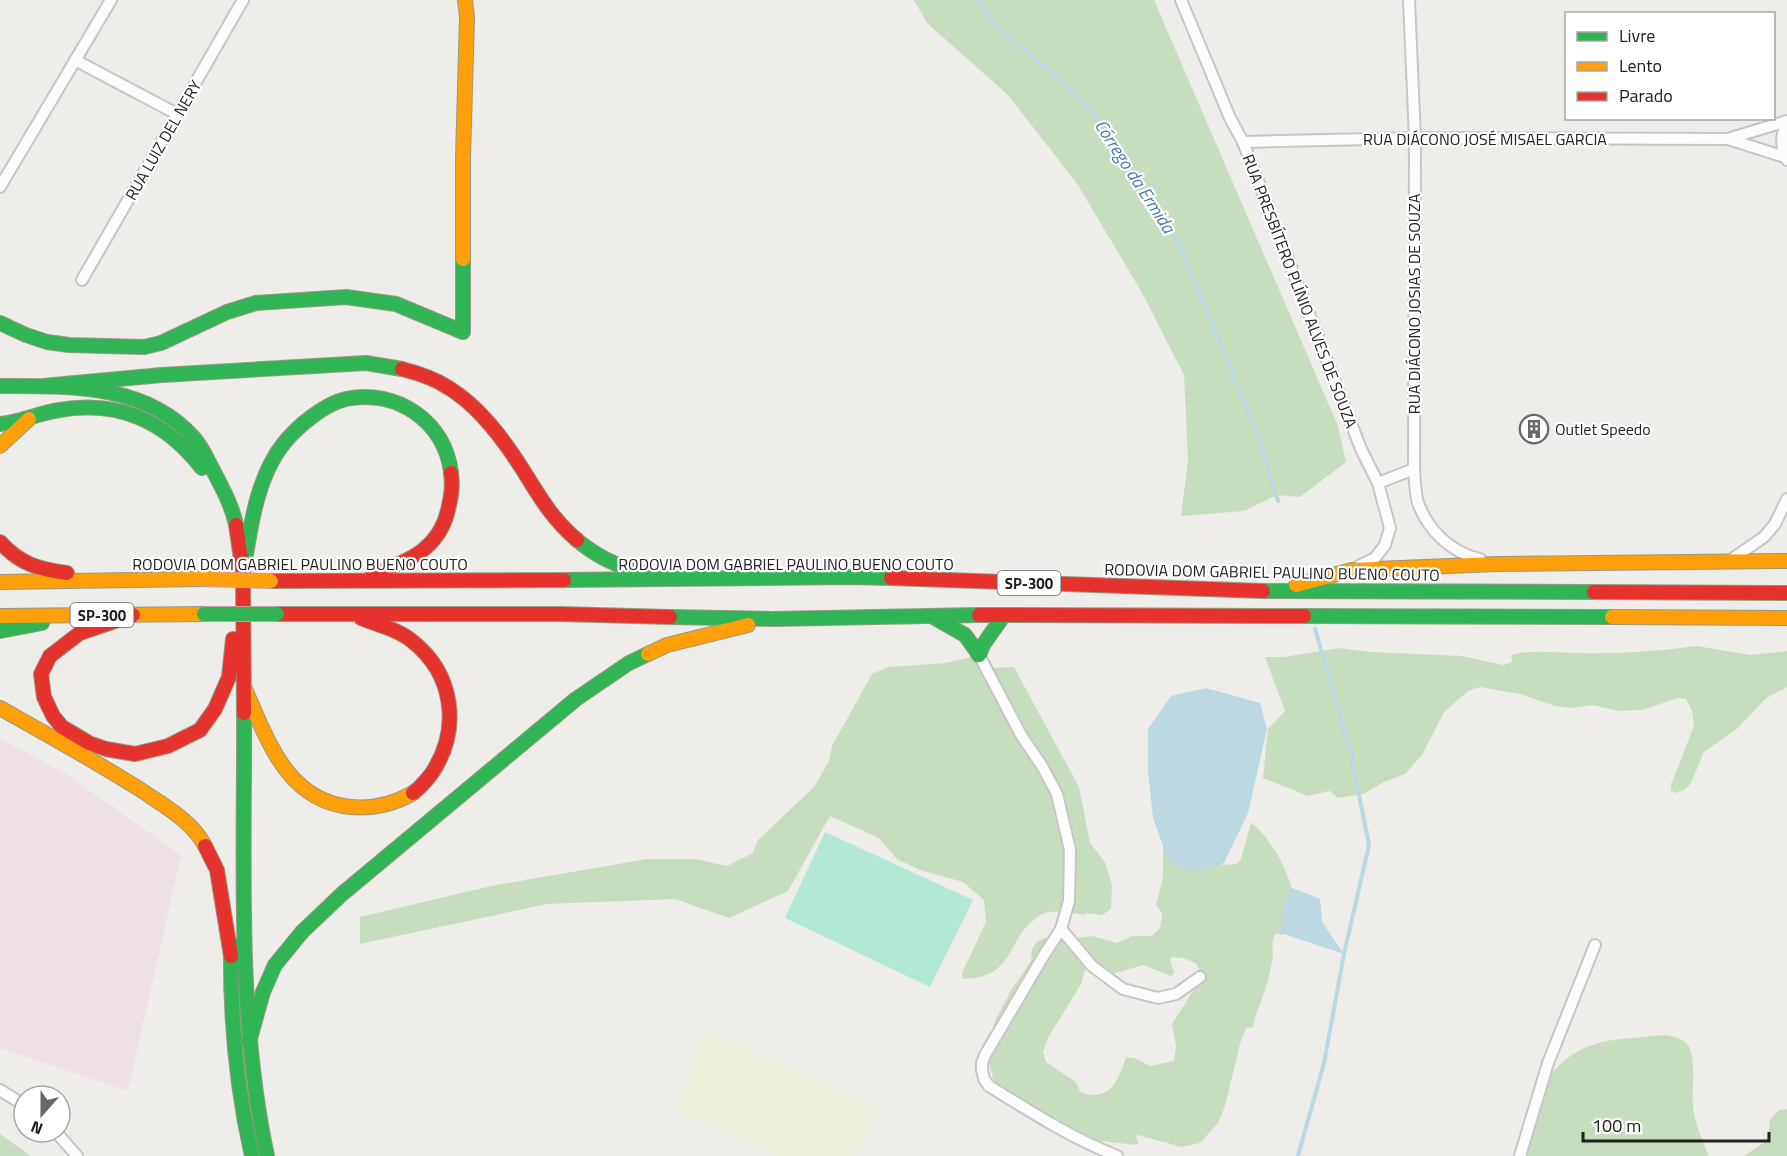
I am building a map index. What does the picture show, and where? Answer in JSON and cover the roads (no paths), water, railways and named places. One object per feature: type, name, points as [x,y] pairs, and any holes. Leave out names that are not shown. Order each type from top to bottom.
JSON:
[{"type":"main road","points":[[0,323],[26,336],[47,342],[80,346],[144,346],[161,343],[227,312],[256,303],[346,297],[396,304],[463,332],[463,159],[467,17],[465,0]]},
{"type":"main road","points":[[42,386],[162,375],[354,363],[389,366],[409,371],[455,392],[483,417],[520,466],[540,498],[570,535],[602,559],[632,571],[688,579]]},
{"type":"main road","points":[[0,386],[101,390],[131,398],[160,412],[178,424],[201,448],[228,500],[239,540],[243,573],[244,992],[256,1109],[267,1156]]},
{"type":"main road","points":[[243,573],[253,515],[261,488],[277,453],[302,424],[327,406],[351,398],[369,397],[398,401],[425,418],[446,447],[453,471],[452,505],[441,531],[424,551],[398,566],[348,580]]},
{"type":"main road","points":[[0,424],[78,408],[111,408],[140,417],[181,442],[219,494],[227,519],[236,597],[234,639],[235,820],[231,956],[234,1037],[243,1114],[252,1156]]},
{"type":"main road","points":[[0,446],[29,419]]},
{"type":"main road","points":[[0,542],[13,557],[27,565],[54,571],[132,581]]},
{"type":"main road","points":[[1276,591],[1352,570],[1497,564],[1787,561]]},
{"type":"main road","points":[[0,575],[26,582]]},
{"type":"main road","name":"RODOVIA DOM GABRIEL PAULINO BUENO COUTO","points":[[0,582],[203,579],[272,581],[849,577],[1276,591],[1787,593]]},
{"type":"main road","name":"SP-300","points":[[0,616],[560,614],[773,619],[1004,615],[1787,618]]},
{"type":"main road","points":[[0,631],[77,615]]},
{"type":"main road","points":[[133,615],[80,633],[50,656],[41,674],[44,697],[53,716],[62,727],[89,743],[106,749],[135,754],[168,746],[200,730],[215,709],[229,677],[234,639]]},
{"type":"main road","points":[[244,687],[274,754],[296,782],[327,801],[349,808],[370,809],[407,797],[425,783],[444,754],[451,721],[449,700],[443,683],[429,659],[409,639],[353,615]]},
{"type":"main road","points":[[979,655],[983,645],[1004,615]]},
{"type":"main road","points":[[934,617],[965,636],[979,655]]},
{"type":"main road","points":[[249,1042],[263,992],[275,965],[302,932],[342,894],[576,699],[629,663],[667,645],[773,619]]},
{"type":"main road","points":[[0,708],[127,781],[177,814],[202,840],[217,870],[231,956]]},
{"type":"street","points":[[0,187],[111,0]]},
{"type":"street","name":"RUA LUIZ DEL NERY","points":[[82,280],[243,0]]},
{"type":"street","name":"RUA PRESBÍTERO PLÍNIO ALVES DE SOUZA","points":[[1181,0],[1230,118],[1243,142],[1361,449],[1378,483],[1390,528],[1385,545],[1375,558],[1352,570]]},
{"type":"street","name":"RUA DIÁCONO JOSIAS DE SOUZA","points":[[1409,0],[1415,138],[1413,469],[1418,501],[1430,527],[1446,543],[1468,557],[1497,564]]},
{"type":"street","points":[[75,60],[177,114]]},
{"type":"street","points":[[1728,139],[1787,122]]},
{"type":"street","points":[[1786,159],[1782,146],[1782,135],[1787,122]]},
{"type":"street","name":"RUA DIÁCONO JOSÉ MISAEL GARCIA","points":[[1243,142],[1415,138],[1728,139]]},
{"type":"street","points":[[1728,139],[1786,159]]},
{"type":"street","points":[[1378,483],[1413,469]]},
{"type":"street","points":[[1728,561],[1764,537],[1775,524],[1787,499]]},
{"type":"street","points":[[979,655],[1057,794],[1070,850],[1069,901],[1061,929],[993,1042],[982,1063],[981,1070],[989,1086],[1067,1134],[1117,1156]]},
{"type":"street","points":[[1061,929],[1092,966],[1123,989],[1158,998],[1176,994],[1200,977]]},
{"type":"street","points":[[1520,1156],[1548,1063],[1595,945]]},
{"type":"street","points":[[66,1144],[77,1156]]},
{"type":"water","points":[[1206,688],[1260,703],[1267,729],[1248,813],[1224,863],[1193,872],[1176,866],[1166,854],[1153,818],[1148,771],[1148,729],[1171,696]]},
{"type":"water","points":[[1290,887],[1320,899],[1322,922],[1344,954],[1281,933],[1283,912]]},
{"type":"waterway","name":"Córrego da Ermida","points":[[978,0],[995,25],[1044,66],[1098,117],[1174,233],[1258,434],[1278,501]]},
{"type":"waterway","points":[[1298,1156],[1324,1063],[1344,954],[1369,845],[1350,750],[1315,629]]},
{"type":"place","name":"Outlet Speedo","points":[[1534,429]]}]
